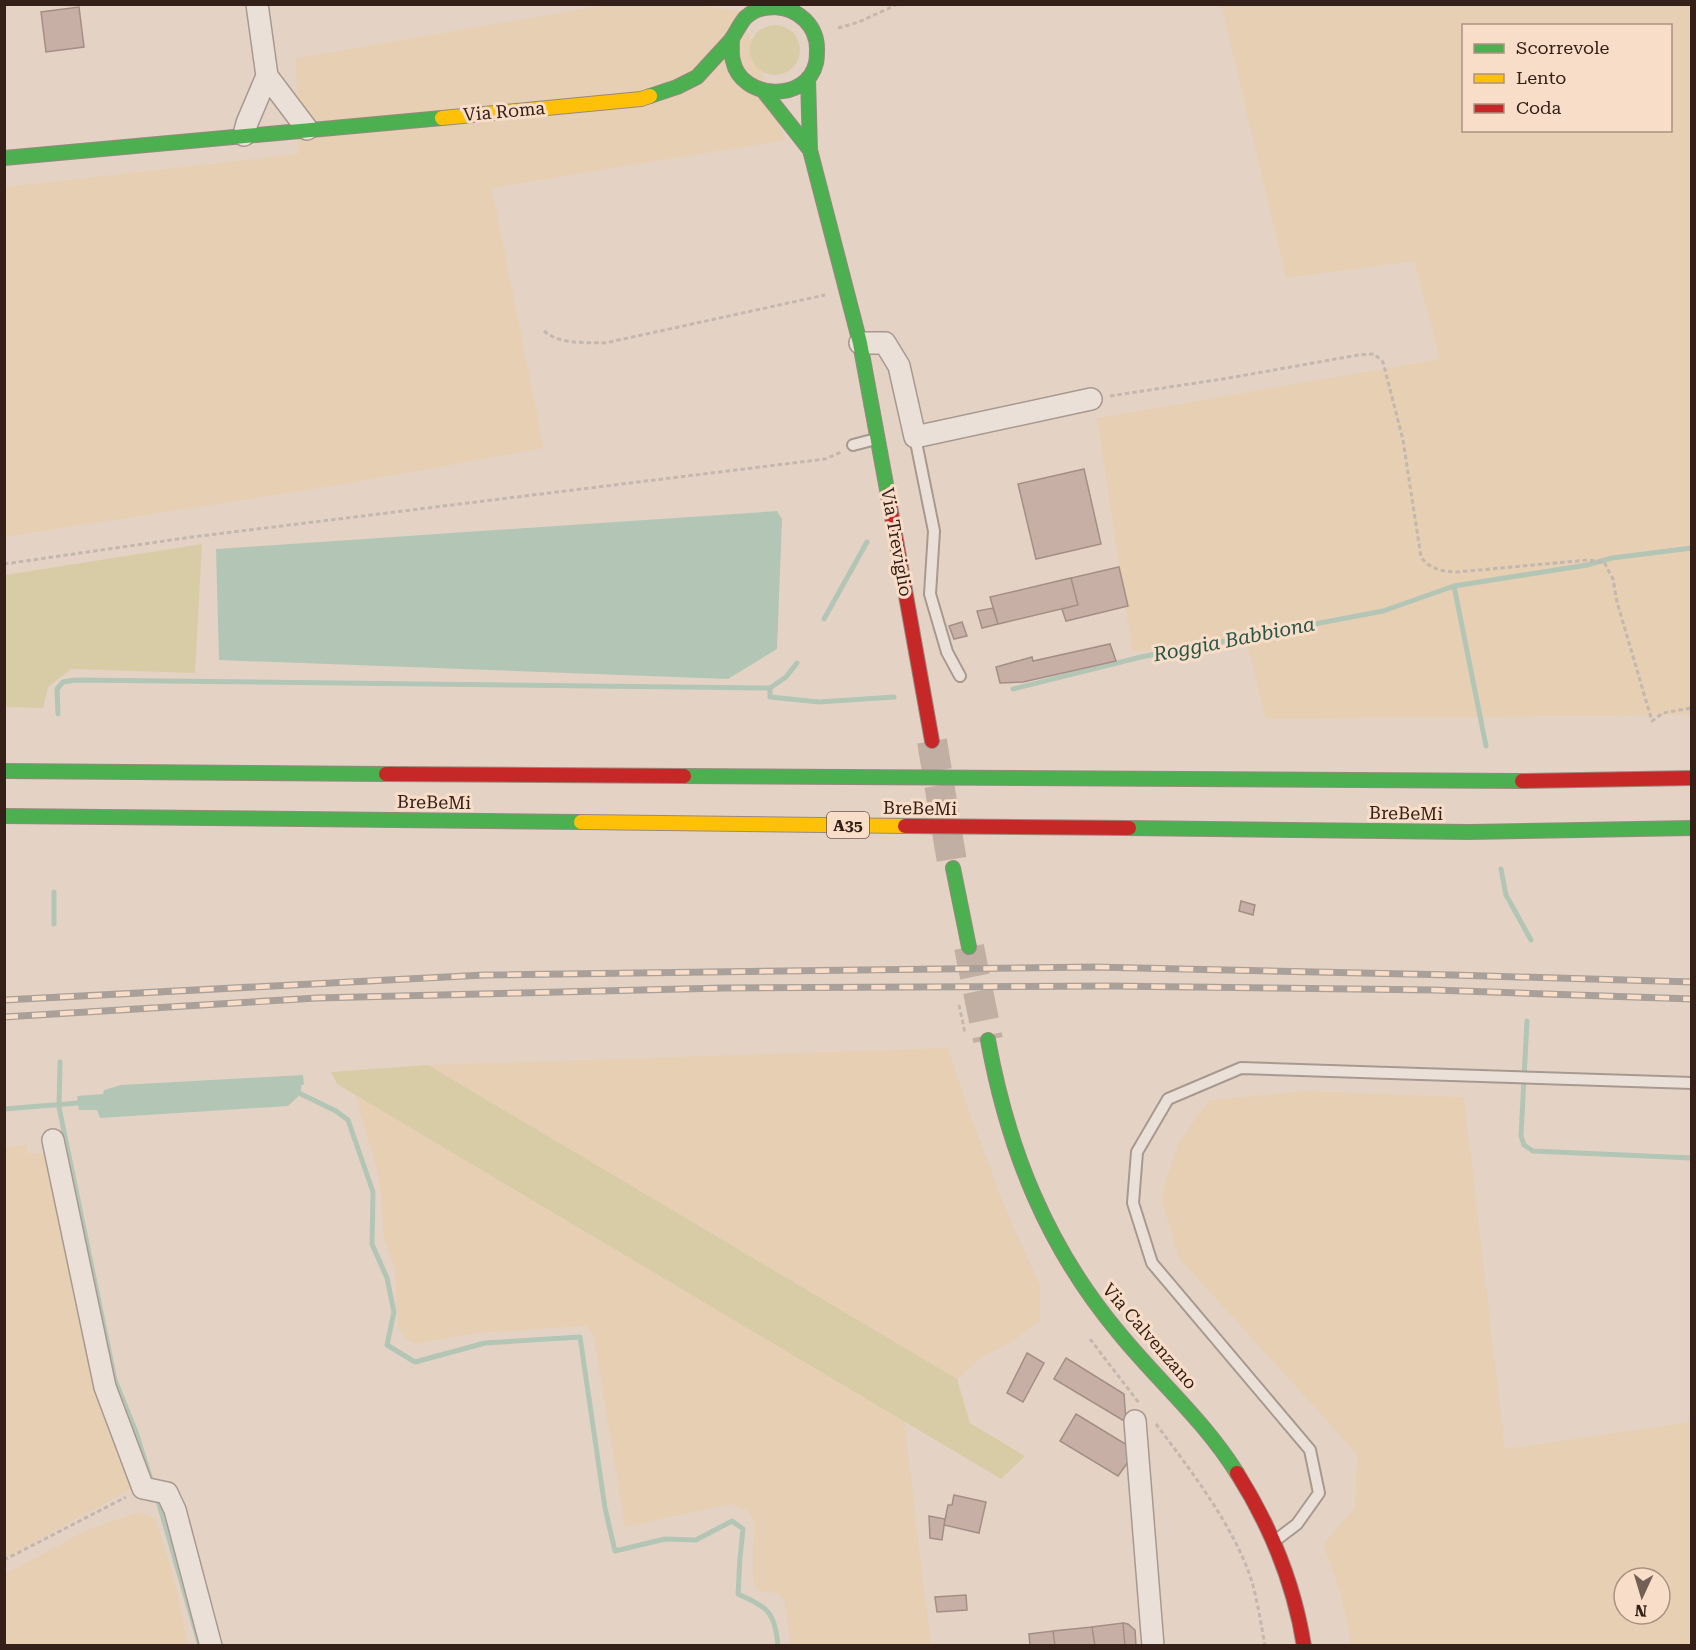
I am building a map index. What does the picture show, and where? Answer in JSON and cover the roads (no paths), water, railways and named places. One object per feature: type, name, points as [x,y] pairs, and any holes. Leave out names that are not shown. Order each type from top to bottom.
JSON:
[{"type":"main road","points":[[744,82],[736,72],[730,49],[732,38],[744,12],[781,6]]},
{"type":"main road","name":"Via Treviglio","points":[[781,6],[796,12],[808,22],[816,35],[818,50],[815,65],[808,78],[810,150],[860,343],[932,741]]},
{"type":"main road","name":"Via Roma","points":[[4,158],[641,99],[698,76],[732,38]]},
{"type":"main road","points":[[698,76],[744,82]]},
{"type":"main road","points":[[765,93],[777,94],[789,91],[808,78]]},
{"type":"main road","name":"Via Treviglio","points":[[744,82],[765,93],[810,150]]},
{"type":"main road","name":"BreBeMi","points":[[4,771],[1468,782],[1692,778]]},
{"type":"main road","name":"BreBeMi","points":[[4,816],[1469,831],[1692,828]]},
{"type":"main road","points":[[953,868],[969,947]]},
{"type":"main road","name":"Via Calvenzano","points":[[988,1040],[995,1083],[1024,1176],[1041,1214],[1075,1276],[1135,1352],[1191,1411],[1231,1463],[1274,1541],[1296,1597],[1304,1646]]},
{"type":"street","points":[[257,4],[267,76],[307,129]]},
{"type":"street","points":[[244,135],[267,76]]},
{"type":"street","points":[[860,343],[885,343],[898,366],[915,436],[1091,399]]},
{"type":"street","points":[[53,1140],[105,1387],[143,1488],[167,1493],[175,1510],[211,1646]]},
{"type":"street","points":[[1135,1421],[1153,1646]]},
{"type":"lane","points":[[915,436],[934,531],[930,594],[947,652],[960,676]]},
{"type":"lane","points":[[853,445],[878,439]]},
{"type":"lane","points":[[1274,1541],[1297,1524],[1319,1493],[1310,1450],[1152,1263],[1133,1203],[1137,1152],[1168,1099],[1241,1068],[1692,1083]]},
{"type":"waterway","points":[[824,619],[867,542]]},
{"type":"waterway","name":"Roggia Babbiona","points":[[1013,689],[1141,657],[1383,611],[1454,586],[1587,565],[1612,558],[1692,548]]},
{"type":"waterway","points":[[1454,586],[1486,746]]},
{"type":"waterway","points":[[58,714],[57,689],[63,682],[75,680],[770,688],[786,677],[797,663]]},
{"type":"waterway","name":"Roggia Babbiona","points":[[770,688],[770,697],[819,702],[894,697]]},
{"type":"waterway","points":[[1501,869],[1506,895],[1531,940]]},
{"type":"waterway","points":[[54,892],[54,924]]},
{"type":"waterway","points":[[1527,1021],[1521,1136],[1524,1145],[1533,1151],[1692,1158]]},
{"type":"waterway","points":[[60,1062],[59,1107],[115,1380],[136,1432],[153,1486]]},
{"type":"waterway","points":[[301,1094],[336,1111],[348,1120],[373,1192],[372,1244],[387,1278],[394,1312],[387,1345],[415,1362],[485,1343],[580,1337],[605,1508],[615,1551],[665,1539],[696,1540],[732,1521],[743,1529],[738,1594],[768,1612],[775,1625],[778,1646]]},
{"type":"waterway","points":[[4,1109],[78,1103]]},
{"type":"waterway","points":[[157,1497],[200,1646]]},
{"type":"tunnel","points":[[932,741],[953,868]]},
{"type":"tunnel","points":[[969,947],[988,1040]]},
{"type":"railway","points":[[4,1000],[484,975],[1093,967],[1692,982]]},
{"type":"railway","points":[[4,1017],[317,998],[723,988],[1109,986],[1434,990],[1692,999]]}]
